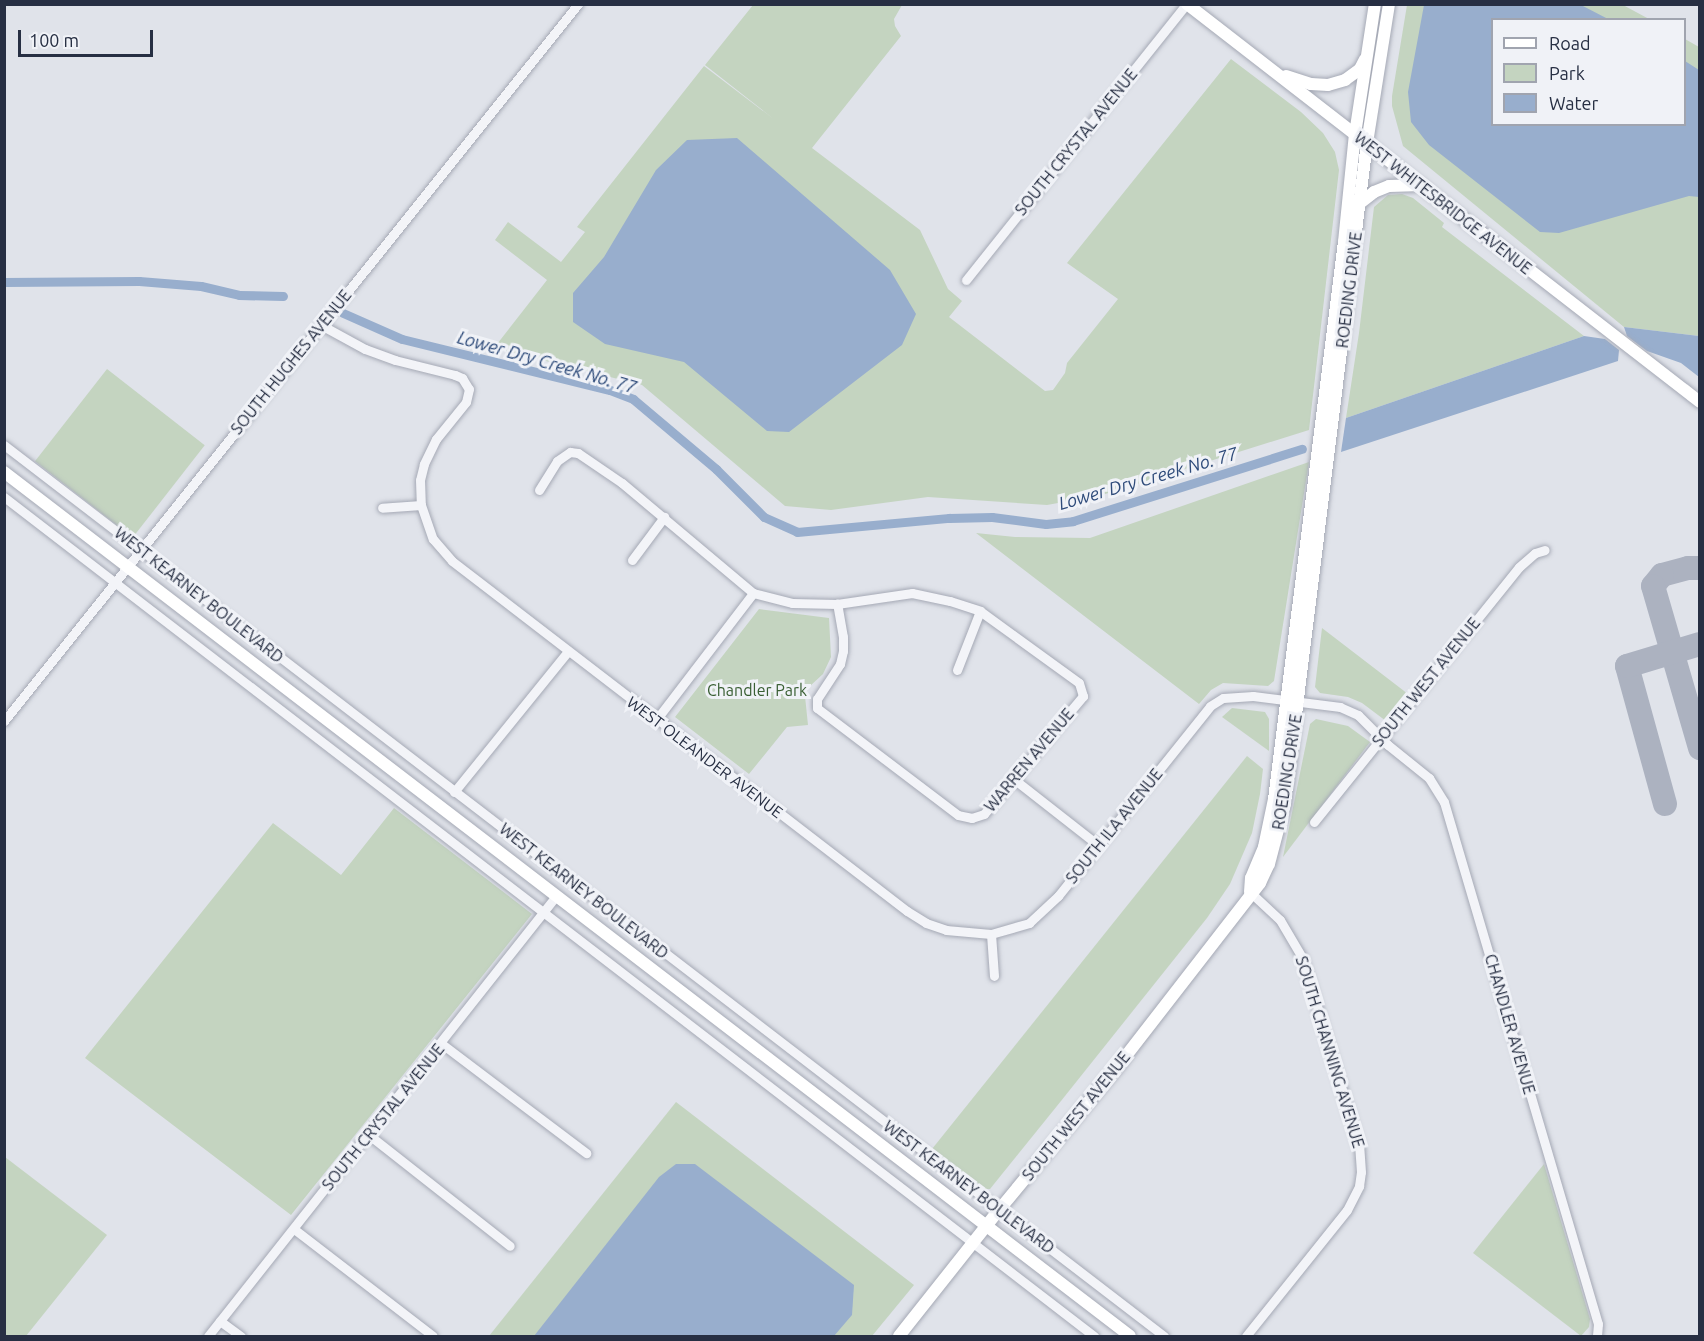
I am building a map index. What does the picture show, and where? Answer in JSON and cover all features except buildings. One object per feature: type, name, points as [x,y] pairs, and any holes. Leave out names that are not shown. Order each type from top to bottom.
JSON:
[{"type":"main road","name":"WEST WHITESBRIDGE AVENUE","points":[[1186,4],[1700,402]]},
{"type":"main road","name":"ROEDING DRIVE","points":[[1292,702],[1355,134],[1371,44],[1375,4]]},
{"type":"main road","name":"ROEDING DRIVE","points":[[1250,892],[1251,878],[1270,825],[1292,702],[1367,143],[1389,4]]},
{"type":"main road","points":[[1274,72],[1311,84],[1328,85],[1345,80],[1360,69],[1371,44]]},
{"type":"main road","points":[[1360,203],[1374,192],[1389,186],[1421,185]]},
{"type":"main road","name":"WEST KEARNEY BOULEVARD","points":[[4,472],[1130,1336]]},
{"type":"main road","name":"SOUTH WEST AVENUE","points":[[899,1336],[1115,1070],[1250,892]]},
{"type":"street","name":"SOUTH HUGHES AVENUE","points":[[4,721],[578,4]]},
{"type":"street","name":"SOUTH CRYSTAL AVENUE","points":[[966,280],[1186,4]]},
{"type":"street","name":"WEST OLEANDER AVENUE","points":[[321,325],[365,349],[395,360],[462,378],[469,389],[466,402],[436,439],[424,464],[420,480],[422,505],[433,539],[452,561],[656,720],[926,923],[946,930],[991,934]]},
{"type":"street","name":"WEST KEARNEY BOULEVARD","points":[[4,445],[1164,1336]]},
{"type":"street","points":[[539,490],[557,461],[570,452],[578,453],[664,517],[753,593],[792,603],[837,604],[912,592],[980,611],[957,670]]},
{"type":"street","points":[[4,497],[1094,1336]]},
{"type":"street","points":[[382,508],[422,505]]},
{"type":"street","points":[[632,560],[664,517]]},
{"type":"street","name":"SOUTH WEST AVENUE","points":[[1314,822],[1519,567],[1535,553],[1545,550]]},
{"type":"street","points":[[656,720],[753,593]]},
{"type":"street","name":"WARREN AVENUE","points":[[837,604],[843,651],[840,664],[817,699],[817,708],[958,815],[972,818],[984,814],[1015,780],[1083,696],[1079,683],[980,611]]},
{"type":"street","points":[[454,792],[568,651]]},
{"type":"street","name":"CHANDLER AVENUE","points":[[1223,698],[1253,696],[1350,711],[1372,726],[1429,778],[1444,802],[1598,1335]]},
{"type":"street","name":"SOUTH ILA AVENUE","points":[[991,934],[1029,923],[1058,896],[1210,706],[1223,698]]},
{"type":"street","points":[[1015,780],[1098,845]]},
{"type":"street","name":"SOUTH CHANNING AVENUE","points":[[1246,1336],[1347,1210],[1359,1186],[1361,1172],[1359,1146],[1303,959],[1280,920],[1250,892]]},
{"type":"street","name":"SOUTH CRYSTAL AVENUE","points":[[208,1336],[442,1044],[556,897]]},
{"type":"street","points":[[991,934],[994,976]]},
{"type":"street","points":[[442,1044],[586,1153]]},
{"type":"street","points":[[369,1135],[510,1246]]},
{"type":"street","points":[[294,1229],[433,1336]]},
{"type":"street","points":[[220,1321],[241,1336]]},
{"type":"green space","points":[[753,5],[902,5],[894,19],[901,36],[812,148],[920,230],[948,289],[962,301],[949,317],[1045,391],[1053,390],[1065,373],[1067,363],[1118,299],[1067,263],[1231,59],[1301,112],[1323,133],[1335,152],[1339,170],[1309,430],[1102,495],[1047,505],[928,497],[831,510],[785,506],[642,385],[494,348],[547,280],[495,240],[508,222],[561,262],[585,232],[577,227],[704,66],[775,120],[705,65]]},
{"type":"green space","points":[[1407,5],[1623,5],[1647,18],[1491,18],[1491,126],[1686,126],[1686,40],[1699,47],[1699,336],[1624,327],[1403,146],[1392,106]]},
{"type":"green space","points":[[1402,194],[1413,198],[1444,223],[1442,227],[1584,336],[1346,418],[1374,207],[1388,195]]},
{"type":"green space","points":[[107,369],[205,445],[133,538],[35,461]]},
{"type":"green space","points":[[1309,462],[1274,681],[1268,686],[1223,683],[1211,690],[1199,704],[976,533],[1015,537],[1090,538]]},
{"type":"green space","name":"Chandler Park","points":[[759,609],[829,618],[831,657],[823,674],[809,687],[805,696],[808,725],[787,727],[749,774],[675,717]]},
{"type":"green space","points":[[1322,628],[1408,694],[1386,721],[1362,703],[1348,697],[1320,693],[1315,687]]},
{"type":"green space","points":[[1232,708],[1265,712],[1269,719],[1269,751],[1222,717]]},
{"type":"green space","points":[[1316,719],[1348,726],[1370,742],[1283,857],[1310,724]]},
{"type":"green space","points":[[1247,756],[1263,769],[1260,794],[1252,833],[1230,884],[1207,918],[1061,1101],[990,1189],[985,1189],[932,1149]]},
{"type":"green space","points":[[394,808],[532,914],[291,1215],[85,1058],[273,823],[341,875]]},
{"type":"green space","points":[[676,1102],[914,1285],[872,1336],[489,1336]]},
{"type":"green space","points":[[5,1157],[107,1235],[26,1336],[5,1336]]},
{"type":"green space","points":[[1544,1164],[1590,1319],[1589,1327],[1581,1336],[1473,1253]]},
{"type":"water","points":[[1424,5],[1581,5],[1606,18],[1491,18],[1491,126],[1686,126],[1686,62],[1699,70],[1699,197],[1689,196],[1559,233],[1540,232],[1429,145],[1411,122],[1408,92]]},
{"type":"water","points":[[737,138],[890,270],[916,314],[902,345],[789,432],[767,431],[684,362],[605,344],[573,322],[573,293],[604,257],[656,170],[687,140]]},
{"type":"water","points":[[1624,327],[1699,336],[1699,377],[1681,363],[1647,351],[1627,336]]},
{"type":"water","points":[[1584,336],[1605,339],[1619,350],[1618,361],[1341,452],[1346,418]]},
{"type":"water","points":[[676,1164],[695,1164],[854,1285],[852,1315],[834,1336],[534,1336],[659,1177]]},
{"type":"waterway","name":"Lower Dry Creek No. 77","points":[[4,282],[139,281],[201,286],[239,295],[283,296]]},
{"type":"waterway","name":"Lower Dry Creek No. 77","points":[[343,313],[402,339],[610,390],[633,399],[716,469],[764,517],[797,532],[949,518],[992,517],[1046,524],[1073,521],[1302,449]]},
{"type":"taxiway","points":[[1700,568],[1688,568],[1662,575],[1653,586],[1700,748]]},
{"type":"taxiway","points":[[1665,804],[1627,666],[1700,644]]}]
